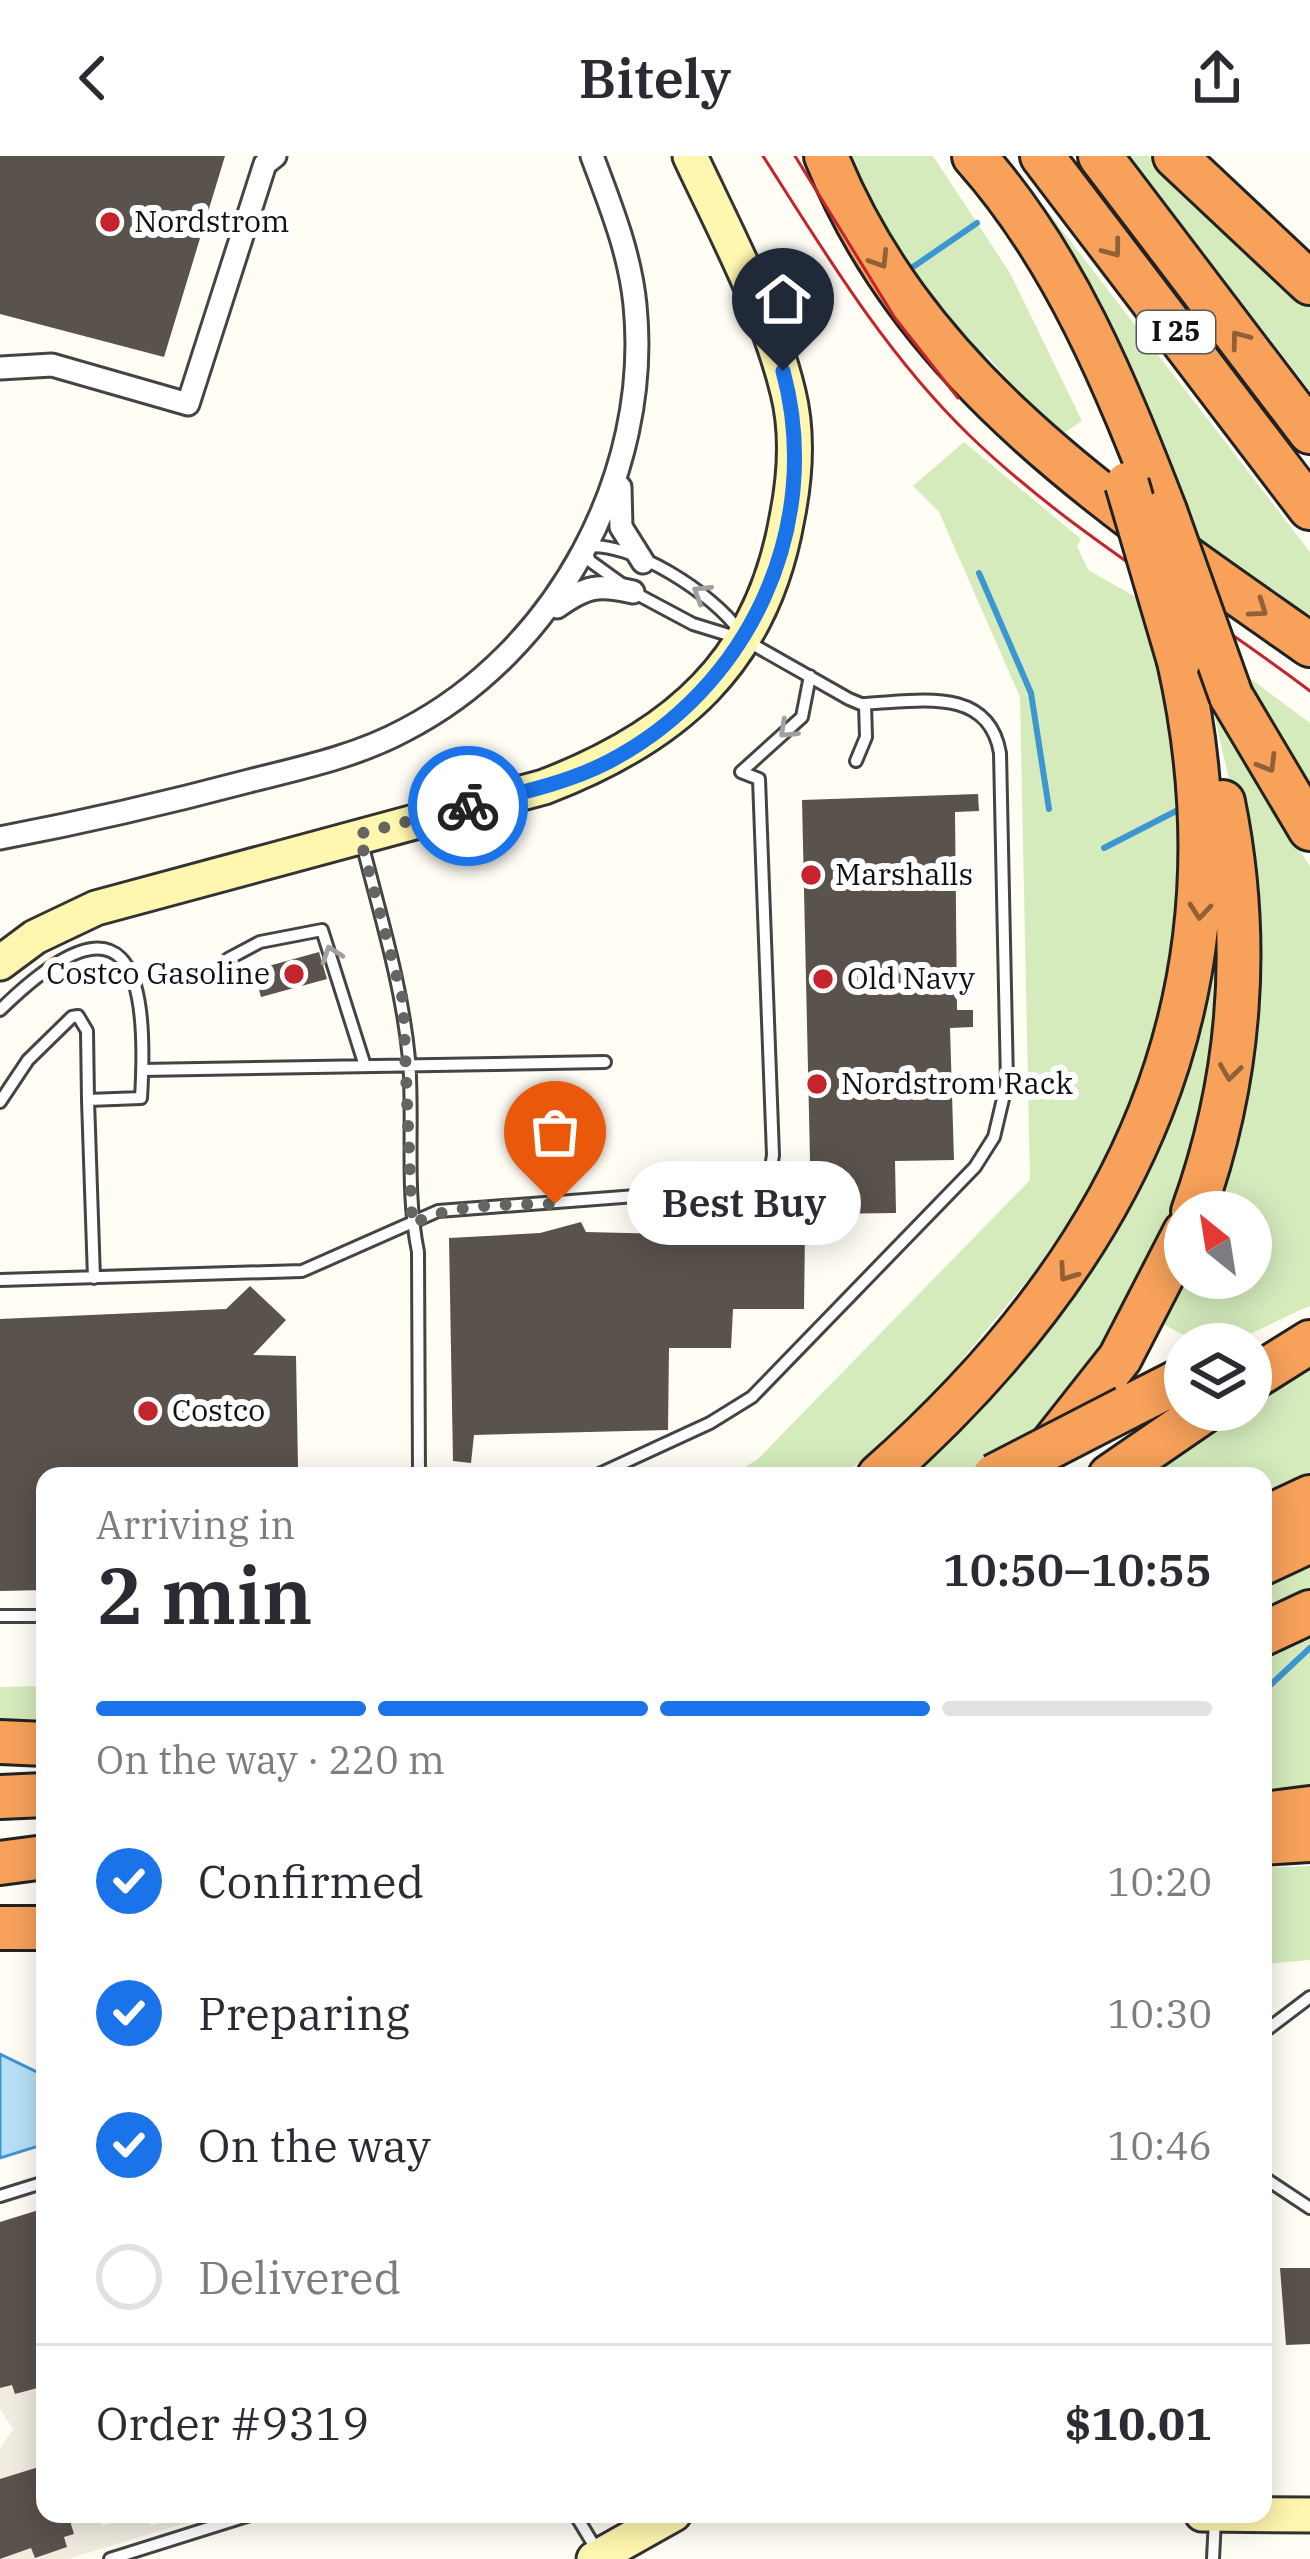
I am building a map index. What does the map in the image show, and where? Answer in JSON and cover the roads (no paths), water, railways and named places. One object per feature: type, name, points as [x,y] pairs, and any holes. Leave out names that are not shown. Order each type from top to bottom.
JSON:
[{"type":"highway","points":[[826,156],[851,210],[903,296],[1001,411],[1095,493],[1310,645]]},
{"type":"highway","points":[[888,1467],[963,1396],[1051,1295],[1109,1206],[1148,1124],[1179,1033],[1198,932],[1203,829],[1190,711],[1127,484],[1055,322],[963,156]]},
{"type":"highway","points":[[974,156],[1006,192],[1074,302],[1121,399],[1231,696],[1310,829]]},
{"type":"highway","name":"I 25","points":[[1042,156],[1310,508]]},
{"type":"highway","name":"I 25","points":[[1100,156],[1310,432]]},
{"type":"highway","points":[[1175,156],[1310,283]]},
{"type":"highway","points":[[1190,711],[1223,802],[1240,958],[1228,1085],[1199,1191]]},
{"type":"highway","points":[[1029,1467],[1120,1358],[1164,1273]]},
{"type":"highway","points":[[1272,1336],[1310,1320]]},
{"type":"highway","points":[[1272,1366],[1310,1342]]},
{"type":"highway","points":[[1011,1467],[1164,1389]]},
{"type":"highway","points":[[1123,1467],[1175,1431]]},
{"type":"highway","points":[[1272,1515],[1310,1497]]},
{"type":"highway","points":[[1272,1559],[1310,1540]]},
{"type":"highway","points":[[1272,1630],[1310,1612]]},
{"type":"highway","points":[[0,1742],[36,1744]]},
{"type":"highway","points":[[0,1797],[36,1795]]},
{"type":"highway","points":[[1272,1813],[1310,1808]]},
{"type":"highway","points":[[0,1835],[36,1834]]},
{"type":"highway","points":[[1272,1842],[1310,1840]]},
{"type":"highway","points":[[0,1864],[36,1858]]},
{"type":"highway","points":[[0,1864],[36,1869]]},
{"type":"highway","points":[[0,1928],[36,1928]]},
{"type":"main road","points":[[0,963],[35,937],[95,908],[544,787],[605,763],[685,710],[745,640],[785,530],[793,423],[776,347],[691,156]]},
{"type":"main road","points":[[1272,2515],[1310,2515]]},
{"type":"main road","points":[[598,2558],[658,2523]]},
{"type":"street","points":[[0,368],[52,365],[188,404],[265,164],[274,156]]},
{"type":"street","points":[[0,838],[90,823],[308,766],[404,731],[488,673],[540,615],[584,547],[618,467],[631,421],[636,307],[617,223],[592,156]]},
{"type":"street","points":[[618,467],[620,527],[644,562]]},
{"type":"street","points":[[540,615],[581,588],[599,584],[634,592]]},
{"type":"lane","points":[[615,1467],[710,1423],[752,1396],[959,1186],[994,1137],[1009,1054],[996,734],[978,711],[965,704],[865,704],[745,640],[693,624],[634,592],[590,561],[584,547],[599,544],[707,593],[745,640]]},
{"type":"lane","points":[[0,1280],[302,1271],[438,1211],[592,1204],[663,1192],[739,1191],[763,1179],[773,1155],[759,778],[741,772],[802,717],[810,676]]},
{"type":"lane","points":[[856,761],[866,736],[865,704]]},
{"type":"lane","points":[[359,834],[403,1000],[412,1224],[418,1252],[419,1467]]},
{"type":"lane","points":[[228,959],[260,943],[322,930],[365,1066]]},
{"type":"lane","points":[[0,1010],[27,984],[90,946],[108,949],[131,964],[140,990],[141,1099],[88,1100]]},
{"type":"lane","points":[[0,1102],[56,1030],[78,1016],[87,1031],[94,1277]]},
{"type":"lane","points":[[142,1070],[605,1062]]},
{"type":"lane","points":[[0,1616],[36,1616]]},
{"type":"lane","points":[[1272,2026],[1310,1997]]},
{"type":"lane","points":[[1272,2183],[1310,2208]]},
{"type":"lane","points":[[0,2196],[36,2185]]},
{"type":"lane","points":[[110,2559],[224,2523]]},
{"type":"lane","points":[[579,2523],[598,2558]]},
{"type":"lane","points":[[1213,2559],[1220,2523]]},
{"type":"water","points":[[0,2054],[36,2072],[36,2147],[0,2158]]},
{"type":"waterway","points":[[910,269],[977,223]]},
{"type":"waterway","points":[[979,573],[1031,693],[1049,809]]},
{"type":"waterway","points":[[1104,848],[1180,809]]},
{"type":"waterway","points":[[1272,1684],[1310,1648]]},
{"type":"tram line","points":[[763,156],[883,336],[968,434],[1092,537],[1310,691]]},
{"type":"tram line","points":[[795,156],[895,318],[958,398]]},
{"type":"place","name":"Nordstrom","points":[[110,222]]},
{"type":"place","name":"Marshalls","points":[[811,875]]},
{"type":"place","name":"Costco Gasoline","points":[[294,974]]},
{"type":"place","name":"Old Navy","points":[[823,979]]},
{"type":"place","name":"Nordstrom Rack","points":[[817,1084]]},
{"type":"place","name":"Best Buy","points":[[555,1204]]},
{"type":"place","name":"Costco","points":[[148,1411]]}]
